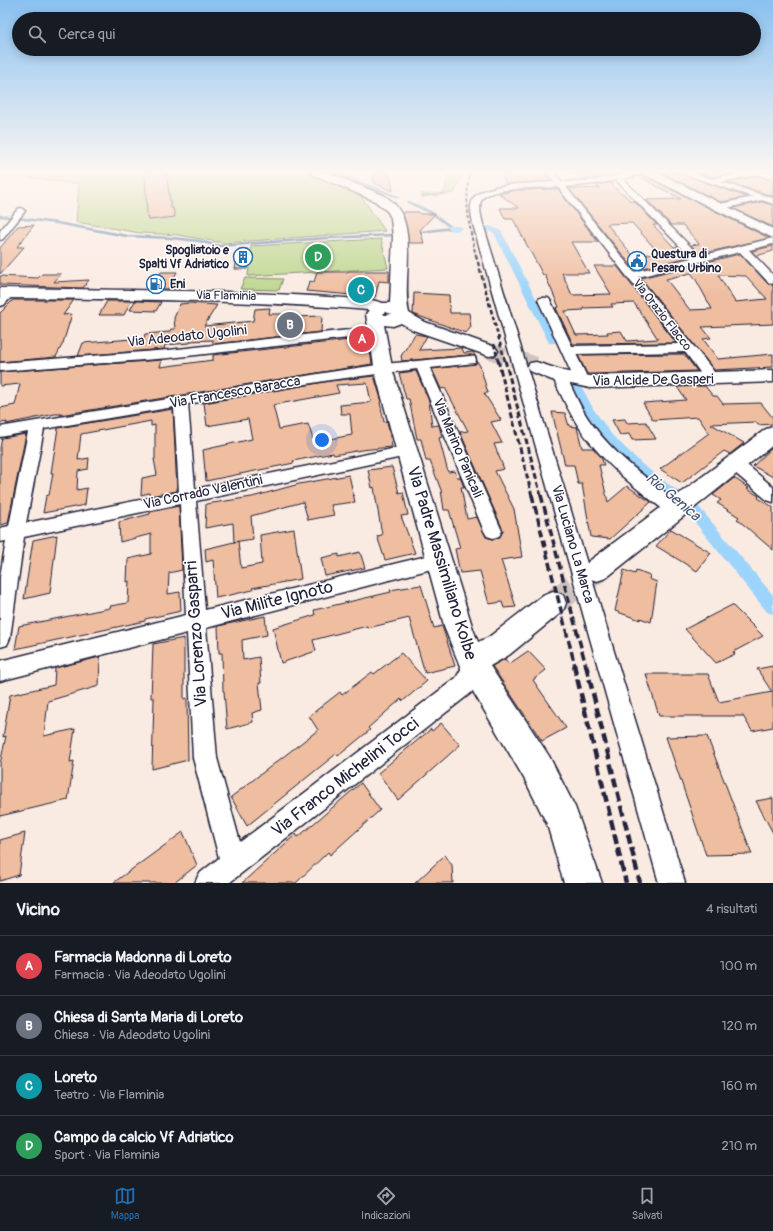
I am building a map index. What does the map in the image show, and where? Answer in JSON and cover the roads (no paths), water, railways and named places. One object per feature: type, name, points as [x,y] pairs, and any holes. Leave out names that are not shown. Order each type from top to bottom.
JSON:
[{"type":"street","points":[[0,237],[19,213]]},
{"type":"street","name":"Via Padre Massimiliano Kolbe","points":[[395,213],[400,237],[386,313],[383,359],[384,368],[407,451],[459,629],[474,666],[537,768],[563,818],[584,883]]},
{"type":"street","name":"Via Luciano La Marca","points":[[476,213],[478,224],[672,883]]},
{"type":"street","name":"Via Orazio Flacco","points":[[581,213],[707,372]]},
{"type":"street","points":[[652,213],[698,260]]},
{"type":"street","points":[[731,213],[773,234]]},
{"type":"street","points":[[631,276],[773,241]]},
{"type":"street","points":[[742,248],[773,281]]},
{"type":"street","name":"Via Flaminia","points":[[3,296],[235,296],[356,304],[386,313]]},
{"type":"street","points":[[544,300],[582,381]]},
{"type":"street","points":[[386,313],[489,351]]},
{"type":"street","name":"Via Adeodato Ugolini","points":[[0,367],[169,354],[367,332],[386,313]]},
{"type":"street","points":[[567,350],[688,348]]},
{"type":"street","name":"Via Francesco Baracca","points":[[0,432],[384,368],[470,360]]},
{"type":"street","name":"Via Marino Panicali","points":[[422,364],[493,531]]},
{"type":"street","name":"Via Alcide De Gasperi","points":[[536,367],[560,376],[582,381],[659,381],[773,376]]},
{"type":"street","points":[[560,376],[577,412],[597,441],[628,472],[681,504]]},
{"type":"street","name":"Via Lorenzo Gasparri","points":[[181,402],[186,496],[205,758],[233,864]]},
{"type":"street","points":[[0,638],[8,533],[37,426]]},
{"type":"street","points":[[597,570],[773,434]]},
{"type":"street","name":"Via Corrado Valentini","points":[[8,533],[407,451]]},
{"type":"street","points":[[734,464],[773,496]]},
{"type":"street","name":"Via Milite Ignoto","points":[[0,671],[439,560]]},
{"type":"street","points":[[474,666],[481,655],[499,646],[553,603]]},
{"type":"street","name":"Via Franco Michelini Tocci","points":[[208,883],[464,685],[474,666]]},
{"type":"waterway","name":"Rio Genica","points":[[421,232],[452,228],[432,213]]},
{"type":"waterway","points":[[0,216],[57,223],[127,236],[172,238],[199,241],[219,246],[326,238],[393,235]]},
{"type":"waterway","name":"Rio Genica","points":[[452,228],[458,228]]},
{"type":"waterway","name":"Rio Genica","points":[[487,228],[497,231],[553,341]]},
{"type":"waterway","name":"Rio Genica","points":[[576,387],[588,411],[607,438],[638,468],[694,511],[773,607]]},
{"type":"tunnel","points":[[489,351],[516,360]]},
{"type":"tunnel","points":[[516,360],[536,367]]},
{"type":"tunnel","points":[[553,603],[597,570]]},
{"type":"railway","points":[[468,213],[476,256]]},
{"type":"railway","points":[[476,255],[505,361]]},
{"type":"railway","points":[[494,344],[498,361]]},
{"type":"railway","points":[[498,360],[532,496]]},
{"type":"railway","points":[[505,360],[541,496]]},
{"type":"railway","points":[[532,495],[575,666]]},
{"type":"railway","points":[[541,495],[586,666]]},
{"type":"railway","points":[[574,665],[626,883]]},
{"type":"railway","points":[[586,665],[640,883]]},
{"type":"place","name":"Spogliatoio e Spalti Vf Adriatico","points":[[243,257]]},
{"type":"place","name":"Campo da calcio Vf Adriatico","points":[[318,257]]},
{"type":"place","name":"Questura di Pesaro Urbino","points":[[637,261]]},
{"type":"place","name":"Eni","points":[[156,284]]},
{"type":"place","name":"Loreto","points":[[361,290]]},
{"type":"place","name":"Chiesa di Santa Maria di Loreto","points":[[290,325]]},
{"type":"place","name":"Farmacia Madonna di Loreto","points":[[362,339]]}]
